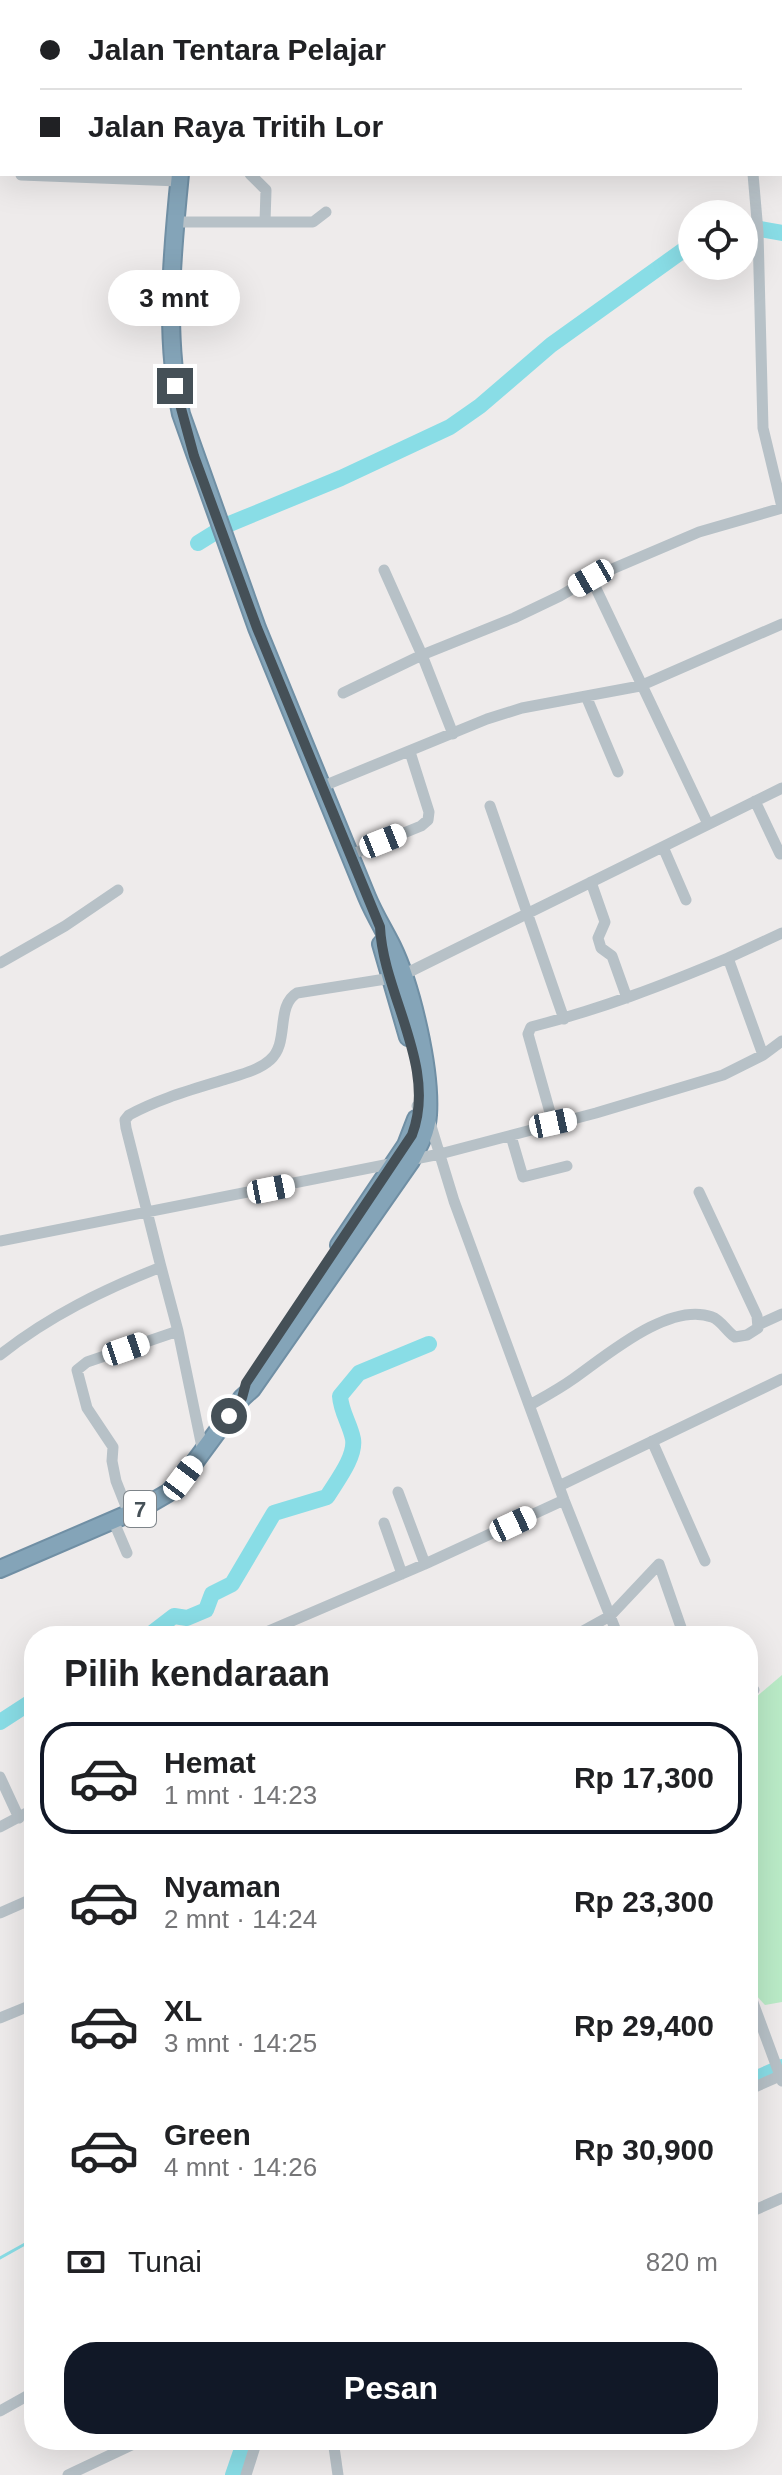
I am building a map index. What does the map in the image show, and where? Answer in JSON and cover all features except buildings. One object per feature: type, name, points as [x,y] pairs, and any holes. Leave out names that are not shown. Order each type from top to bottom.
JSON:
[{"type":"highway","name":"7","points":[[0,1569],[144,1507],[176,1487],[252,1389],[411,1161],[424,1134],[422,1111],[426,1079],[392,945],[380,927],[257,628],[194,456],[175,386],[172,310],[180,177]]},
{"type":"highway","name":"7","points":[[242,1398],[246,1383],[393,1164],[414,1131],[422,1111]]},
{"type":"street","points":[[100,176],[180,177]]},
{"type":"street","points":[[252,176],[266,190],[265,222]]},
{"type":"street","points":[[343,693],[422,655],[514,618],[591,578],[699,532],[782,508],[763,428],[758,232],[753,176]]},
{"type":"street","points":[[176,222],[313,222],[326,212]]},
{"type":"street","points":[[384,570],[453,734]]},
{"type":"street","points":[[591,578],[708,824]]},
{"type":"street","points":[[321,787],[522,708],[640,686],[782,624]]},
{"type":"street","points":[[586,696],[618,772]]},
{"type":"street","points":[[350,855],[428,820],[429,812],[410,752]]},
{"type":"street","points":[[203,1452],[178,1331],[126,1128],[125,1120],[129,1115],[268,1062],[274,1056],[282,1035],[287,1003],[297,993],[398,977],[755,801],[781,793]]},
{"type":"street","points":[[755,801],[780,854]]},
{"type":"street","points":[[490,806],[564,1019]]},
{"type":"street","points":[[663,847],[686,900]]},
{"type":"street","points":[[591,882],[605,922],[598,936],[601,948],[612,956],[627,998]]},
{"type":"street","points":[[0,963],[65,926],[118,890]]},
{"type":"street","points":[[553,1123],[528,1030],[627,998],[782,933]]},
{"type":"street","points":[[728,958],[763,1055]]},
{"type":"street","points":[[0,1241],[411,1161],[511,1136],[723,1075],[763,1055],[782,1041]]},
{"type":"street","points":[[422,1111],[564,1500],[614,1626]]},
{"type":"street","points":[[511,1136],[523,1177],[567,1166]]},
{"type":"street","points":[[699,1192],[760,1324]]},
{"type":"street","points":[[0,1355],[42,1324],[69,1309],[110,1287],[161,1267]]},
{"type":"street","points":[[530,1405],[639,1333],[671,1318],[715,1318],[735,1337],[747,1335],[760,1324],[782,1314]]},
{"type":"street","points":[[127,1553],[112,1461],[113,1447],[87,1408],[77,1370],[87,1362],[178,1331]]},
{"type":"street","points":[[559,1486],[782,1379]]},
{"type":"street","points":[[652,1441],[705,1561]]},
{"type":"street","points":[[398,1492],[425,1564]]},
{"type":"street","points":[[280,1626],[564,1500]]},
{"type":"street","points":[[384,1523],[402,1574]]},
{"type":"street","points":[[592,1626],[610,1616],[662,1560],[660,1566],[681,1626]]},
{"type":"street","points":[[0,1777],[19,1818]]},
{"type":"street","points":[[0,1827],[24,1815]]},
{"type":"street","points":[[0,1913],[24,1902]]},
{"type":"street","points":[[0,2018],[24,2008]]},
{"type":"street","points":[[758,2015],[779,2070],[758,2084]]},
{"type":"street","points":[[758,2209],[782,2198]]},
{"type":"street","points":[[0,2411],[24,2398]]},
{"type":"street","points":[[68,2475],[121,2450]]},
{"type":"street","points":[[246,2475],[254,2450]]},
{"type":"street","points":[[334,2450],[338,2475]]},
{"type":"green space","points":[[782,1675],[782,2002],[765,2005],[758,1997],[758,1695]]},
{"type":"waterway","points":[[758,229],[782,233]]},
{"type":"waterway","points":[[198,543],[227,525],[341,478],[450,427],[480,406],[551,345],[678,254]]},
{"type":"waterway","points":[[161,1626],[174,1616],[187,1618],[206,1610],[212,1594],[232,1584],[274,1513],[327,1497],[344,1469],[353,1446],[340,1396],[359,1373],[429,1344]]},
{"type":"waterway","points":[[0,1722],[24,1706]]},
{"type":"waterway","points":[[758,2078],[782,2067]]},
{"type":"waterway","points":[[0,2258],[24,2245]]},
{"type":"waterway","points":[[233,2475],[242,2450]]},
{"type":"route","points":[[175,386],[194,456],[257,628],[380,927],[382,948],[413,1057],[417,1090],[412,1135],[246,1383],[242,1398],[229,1416]]}]
